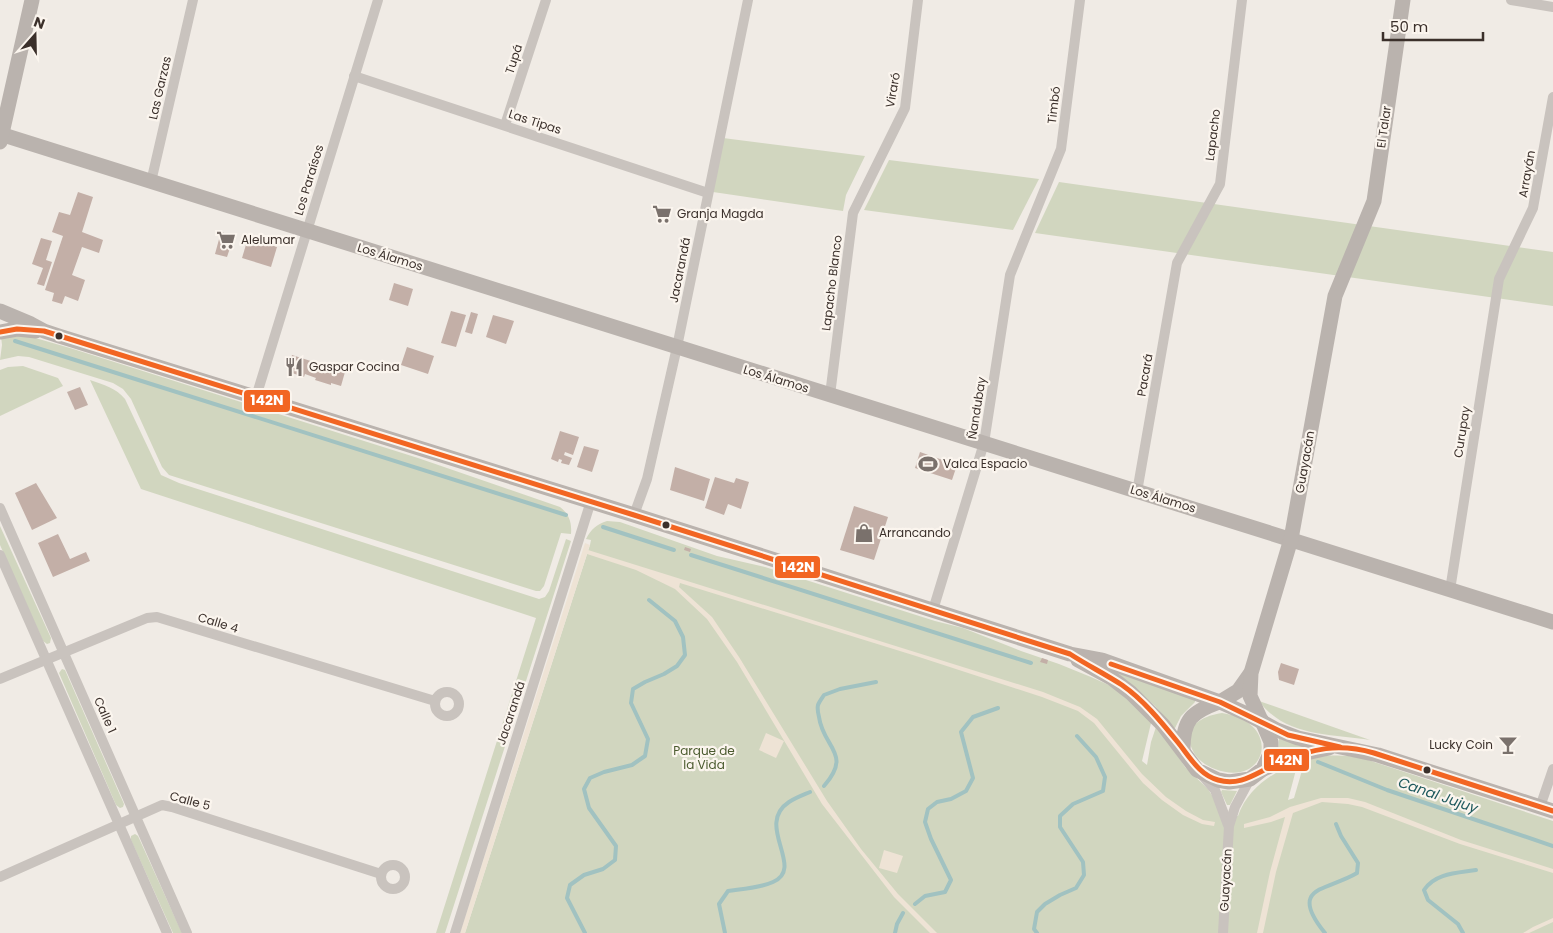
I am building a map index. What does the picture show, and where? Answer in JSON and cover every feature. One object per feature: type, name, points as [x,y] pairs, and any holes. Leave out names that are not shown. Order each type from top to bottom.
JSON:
[{"type":"street","points":[[1,137],[32,0]]},
{"type":"street","name":"Las Garzas","points":[[150,182],[193,0]]},
{"type":"street","name":"Los Paraísos","points":[[256,397],[378,0]]},
{"type":"street","name":"Tupá","points":[[506,125],[546,0]]},
{"type":"street","name":"Jacarandá","points":[[634,515],[646,479],[677,347],[748,0]]},
{"type":"street","name":"Viraró","points":[[871,177],[905,108],[918,0]]},
{"type":"street","name":"Timbó","points":[[1037,209],[1061,149],[1080,0]]},
{"type":"street","name":"Lapacho","points":[[1177,262],[1220,184],[1242,0]]},
{"type":"street","name":"El Talar","points":[[1354,250],[1374,202],[1403,0]]},
{"type":"street","points":[[1511,0],[1553,7]]},
{"type":"street","name":"Las Tipas","points":[[354,76],[708,192]]},
{"type":"street","name":"Arrayán","points":[[1499,279],[1533,208],[1553,97]]},
{"type":"street","name":"Los Álamos","points":[[1,137],[1553,622]]},
{"type":"street","name":"Lapacho Blanco","points":[[830,395],[853,213],[871,177]]},
{"type":"street","name":"Ñandubay","points":[[932,610],[984,444],[1010,275],[1037,209]]},
{"type":"street","name":"Guayacán","points":[[1262,721],[1250,696],[1251,673],[1291,539],[1335,296],[1354,250]]},
{"type":"street","name":"Pacará","points":[[1138,492],[1177,262]]},
{"type":"street","name":"Curupay","points":[[1450,590],[1499,279]]},
{"type":"street","points":[[0,311],[44,331],[592,501],[1070,654],[1102,660],[1220,702],[1293,737],[1378,755],[1546,809],[1553,769]]},
{"type":"street","points":[[0,332],[17,330],[44,331]]},
{"type":"street","name":"Jacarandá","points":[[454,933],[592,501]]},
{"type":"street","name":"Calle 1","points":[[0,508],[187,933]]},
{"type":"street","points":[[0,555],[167,933]]},
{"type":"street","name":"Calle 4","points":[[0,680],[146,618],[157,617],[435,701]]},
{"type":"street","points":[[1070,654],[1090,668],[1113,679],[1131,693],[1158,719],[1198,770],[1218,780],[1229,782],[1250,779],[1263,770],[1297,755],[1336,747]]},
{"type":"street","name":"Guayacán","points":[[1220,702],[1238,691],[1251,673]]},
{"type":"street","points":[[1183,749],[1184,730],[1188,719],[1196,712],[1220,702]]},
{"type":"street","points":[[1262,721],[1271,742],[1271,752],[1263,770]]},
{"type":"street","name":"Guayacán","points":[[1198,770],[1215,790],[1229,826]]},
{"type":"street","name":"Guayacán","points":[[1223,933],[1229,826],[1235,808],[1250,779]]},
{"type":"street","name":"Calle 5","points":[[0,877],[162,805],[381,874]]},
{"type":"green space","points":[[723,138],[865,156],[846,195],[843,211],[713,192]]},
{"type":"green space","points":[[889,160],[1039,179],[1013,230],[864,210]]},
{"type":"green space","points":[[1059,182],[1553,252],[1553,306],[1035,233]]},
{"type":"green space","points":[[25,335],[418,458],[560,507],[566,512],[569,519],[571,534],[561,533],[544,586],[540,591],[536,591],[169,475],[162,467],[131,399],[123,389],[113,383],[29,357],[18,356],[0,360],[1,336]]},
{"type":"green space","points":[[23,366],[58,378],[63,386],[0,416],[0,370],[8,367]]},
{"type":"green space","points":[[90,380],[114,389],[125,399],[161,475],[179,483],[539,599],[545,597],[549,591],[566,539],[571,541],[445,933],[436,933],[536,618],[141,489]]},
{"type":"green space","name":"Parque de la Vida","points":[[607,521],[620,522],[717,556],[765,567],[935,621],[963,628],[1059,664],[1111,686],[1152,719],[1142,761],[1147,765],[1151,742],[1157,724],[1185,767],[1208,789],[1220,814],[1238,816],[1242,806],[1254,790],[1270,777],[1297,762],[1288,800],[1294,798],[1303,767],[1302,760],[1325,756],[1346,756],[1362,758],[1553,821],[1553,933],[465,933],[590,545],[591,540],[586,539],[595,527]]},
{"type":"green space","points":[[0,526],[51,638],[50,643],[47,644],[43,641],[0,545]]},
{"type":"green space","points":[[62,669],[65,670],[124,804],[123,807],[120,808],[116,805],[59,673]]},
{"type":"green space","points":[[1113,669],[1195,700],[1195,702],[1181,716],[1175,728],[1173,728],[1155,706]]},
{"type":"green space","points":[[1259,701],[1370,740],[1325,735],[1295,728],[1270,713]]},
{"type":"green space","points":[[1222,713],[1242,719],[1254,728],[1261,740],[1261,752],[1256,762],[1247,770],[1233,773],[1212,768],[1198,758],[1190,745],[1189,737],[1194,725],[1206,717]]},
{"type":"green space","points":[[1280,739],[1308,745],[1278,755]]},
{"type":"green space","points":[[1222,790],[1237,791],[1230,805],[1227,805],[1221,792]]},
{"type":"green space","points":[[135,834],[138,836],[182,933],[173,933],[131,840],[131,836]]},
{"type":"shaded area","points":[[585,543],[590,545],[588,550],[1043,692],[1080,707],[1097,719],[1142,774],[1166,797],[1203,820],[1215,822],[1214,826],[1202,824],[1183,815],[1162,800],[1143,783],[1094,723],[1078,711],[1042,697],[916,656],[680,583],[679,587],[712,617],[739,657],[827,801],[861,849],[898,894],[937,933],[930,933],[894,897],[822,804],[737,662],[707,619],[675,589],[636,570],[587,554],[465,933],[460,933]]},
{"type":"shaded area","points":[[766,733],[784,741],[776,758],[759,750]]},
{"type":"shaded area","points":[[1321,798],[1348,798],[1365,802],[1461,840],[1553,869],[1553,873],[1460,844],[1362,807],[1322,802],[1293,813],[1276,872],[1263,933],[1257,933],[1270,872],[1285,817],[1244,828],[1244,824],[1270,817],[1290,807]]},
{"type":"shaded area","points":[[884,850],[903,856],[897,873],[879,868]]},
{"type":"shaded area","points":[[1553,918],[1553,922],[1529,933],[1523,933],[1533,927]]},
{"type":"building","points":[[78,192],[93,197],[82,232],[103,240],[99,253],[82,247],[72,275],[85,280],[78,301],[65,296],[62,304],[52,301],[54,293],[45,290],[63,236],[52,232],[59,212],[70,215]]},
{"type":"building","points":[[221,232],[234,236],[227,257],[215,254]]},
{"type":"building","points":[[41,238],[52,241],[46,260],[52,262],[44,286],[37,284],[43,268],[32,264]]},
{"type":"building","points":[[248,238],[277,247],[271,267],[242,258]]},
{"type":"building","points":[[394,283],[413,289],[408,306],[389,300]]},
{"type":"building","points":[[451,311],[466,315],[456,347],[441,343]]},
{"type":"building","points":[[471,312],[478,314],[472,334],[465,332]]},
{"type":"building","points":[[493,315],[514,321],[506,344],[486,337]]},
{"type":"building","points":[[407,347],[434,356],[428,374],[401,365]]},
{"type":"building","points":[[292,355],[345,372],[341,386],[315,380],[316,378],[305,374],[304,377],[292,373],[293,370],[288,369]]},
{"type":"building","points":[[80,387],[88,405],[75,410],[67,392]]},
{"type":"building","points":[[560,431],[579,437],[573,455],[565,452],[564,455],[572,458],[569,465],[561,463],[562,460],[559,459],[558,462],[551,459]]},
{"type":"building","points":[[584,446],[599,450],[592,472],[577,467]]},
{"type":"building","points":[[920,452],[957,465],[952,480],[915,468]]},
{"type":"building","points":[[675,467],[710,479],[704,501],[670,490]]},
{"type":"building","points":[[715,477],[734,483],[736,478],[749,482],[741,509],[728,504],[724,515],[705,508]]},
{"type":"building","points":[[36,483],[57,518],[32,530],[15,493]]},
{"type":"building","name":"Arrancando","points":[[854,506],[888,517],[874,560],[840,550]]},
{"type":"building","points":[[58,534],[70,559],[86,552],[90,561],[53,577],[38,543]]},
{"type":"building","points":[[685,547],[691,549],[690,552],[684,550]]},
{"type":"building","points":[[1042,658],[1048,660],[1047,664],[1040,662]]},
{"type":"building","points":[[1281,663],[1299,669],[1294,685],[1279,680],[1278,672]]},
{"type":"waterway","name":"Canal Jujuy","points":[[15,341],[566,515]]},
{"type":"waterway","name":"Canal Jujuy","points":[[603,527],[674,550]]},
{"type":"waterway","name":"Canal Jujuy","points":[[691,555],[1031,663]]},
{"type":"waterway","points":[[585,933],[567,898],[570,885],[584,875],[603,869],[615,860],[616,846],[589,808],[584,789],[590,778],[604,772],[632,765],[645,756],[648,739],[631,703],[633,689],[677,666],[685,655],[683,637],[675,621],[649,600]]},
{"type":"waterway","points":[[824,786],[836,766],[836,758],[822,728],[818,711],[819,703],[824,695],[840,689],[876,682]]},
{"type":"waterway","points":[[915,904],[925,896],[945,892],[951,880],[925,822],[928,809],[937,802],[951,799],[966,791],[973,778],[961,732],[973,717],[998,708]]},
{"type":"waterway","points":[[1037,933],[1034,929],[1037,912],[1045,904],[1076,888],[1084,875],[1083,862],[1060,827],[1060,816],[1073,804],[1103,791],[1105,777],[1096,757],[1077,736]]},
{"type":"waterway","name":"Canal Jujuy","points":[[1318,762],[1387,790],[1553,846]]},
{"type":"waterway","points":[[725,933],[719,904],[728,891],[762,886],[773,882],[782,875],[784,867],[783,857],[776,822],[780,811],[789,802],[810,792]]},
{"type":"waterway","points":[[1325,933],[1314,918],[1310,906],[1311,898],[1315,892],[1357,873],[1358,863],[1341,836],[1336,824]]},
{"type":"waterway","points":[[1463,933],[1458,924],[1428,900],[1424,890],[1429,884],[1440,877],[1476,870]]},
{"type":"waterway","points":[[895,933],[903,913]]},
{"type":"transit line","name":"142N","points":[[0,332],[17,329],[44,331],[634,515],[1070,654],[1130,691],[1146,705],[1196,766],[1212,778],[1218,780],[1227,782],[1242,780],[1271,766],[1303,754],[1326,749],[1349,748],[1374,753],[1553,811]]},
{"type":"transit line","name":"142N","points":[[1111,664],[1220,702],[1288,735],[1340,747]]},
{"type":"place","name":"Granja Magda","points":[[662,214]]},
{"type":"place","name":"Alelumar","points":[[226,240]]},
{"type":"place","name":"Gaspar Cocina","points":[[294,367]]},
{"type":"place","name":"Valca Espacio","points":[[928,464]]},
{"type":"place","name":"Arrancando","points":[[864,533]]},
{"type":"place","name":"Lucky Coin","points":[[1508,745]]}]
